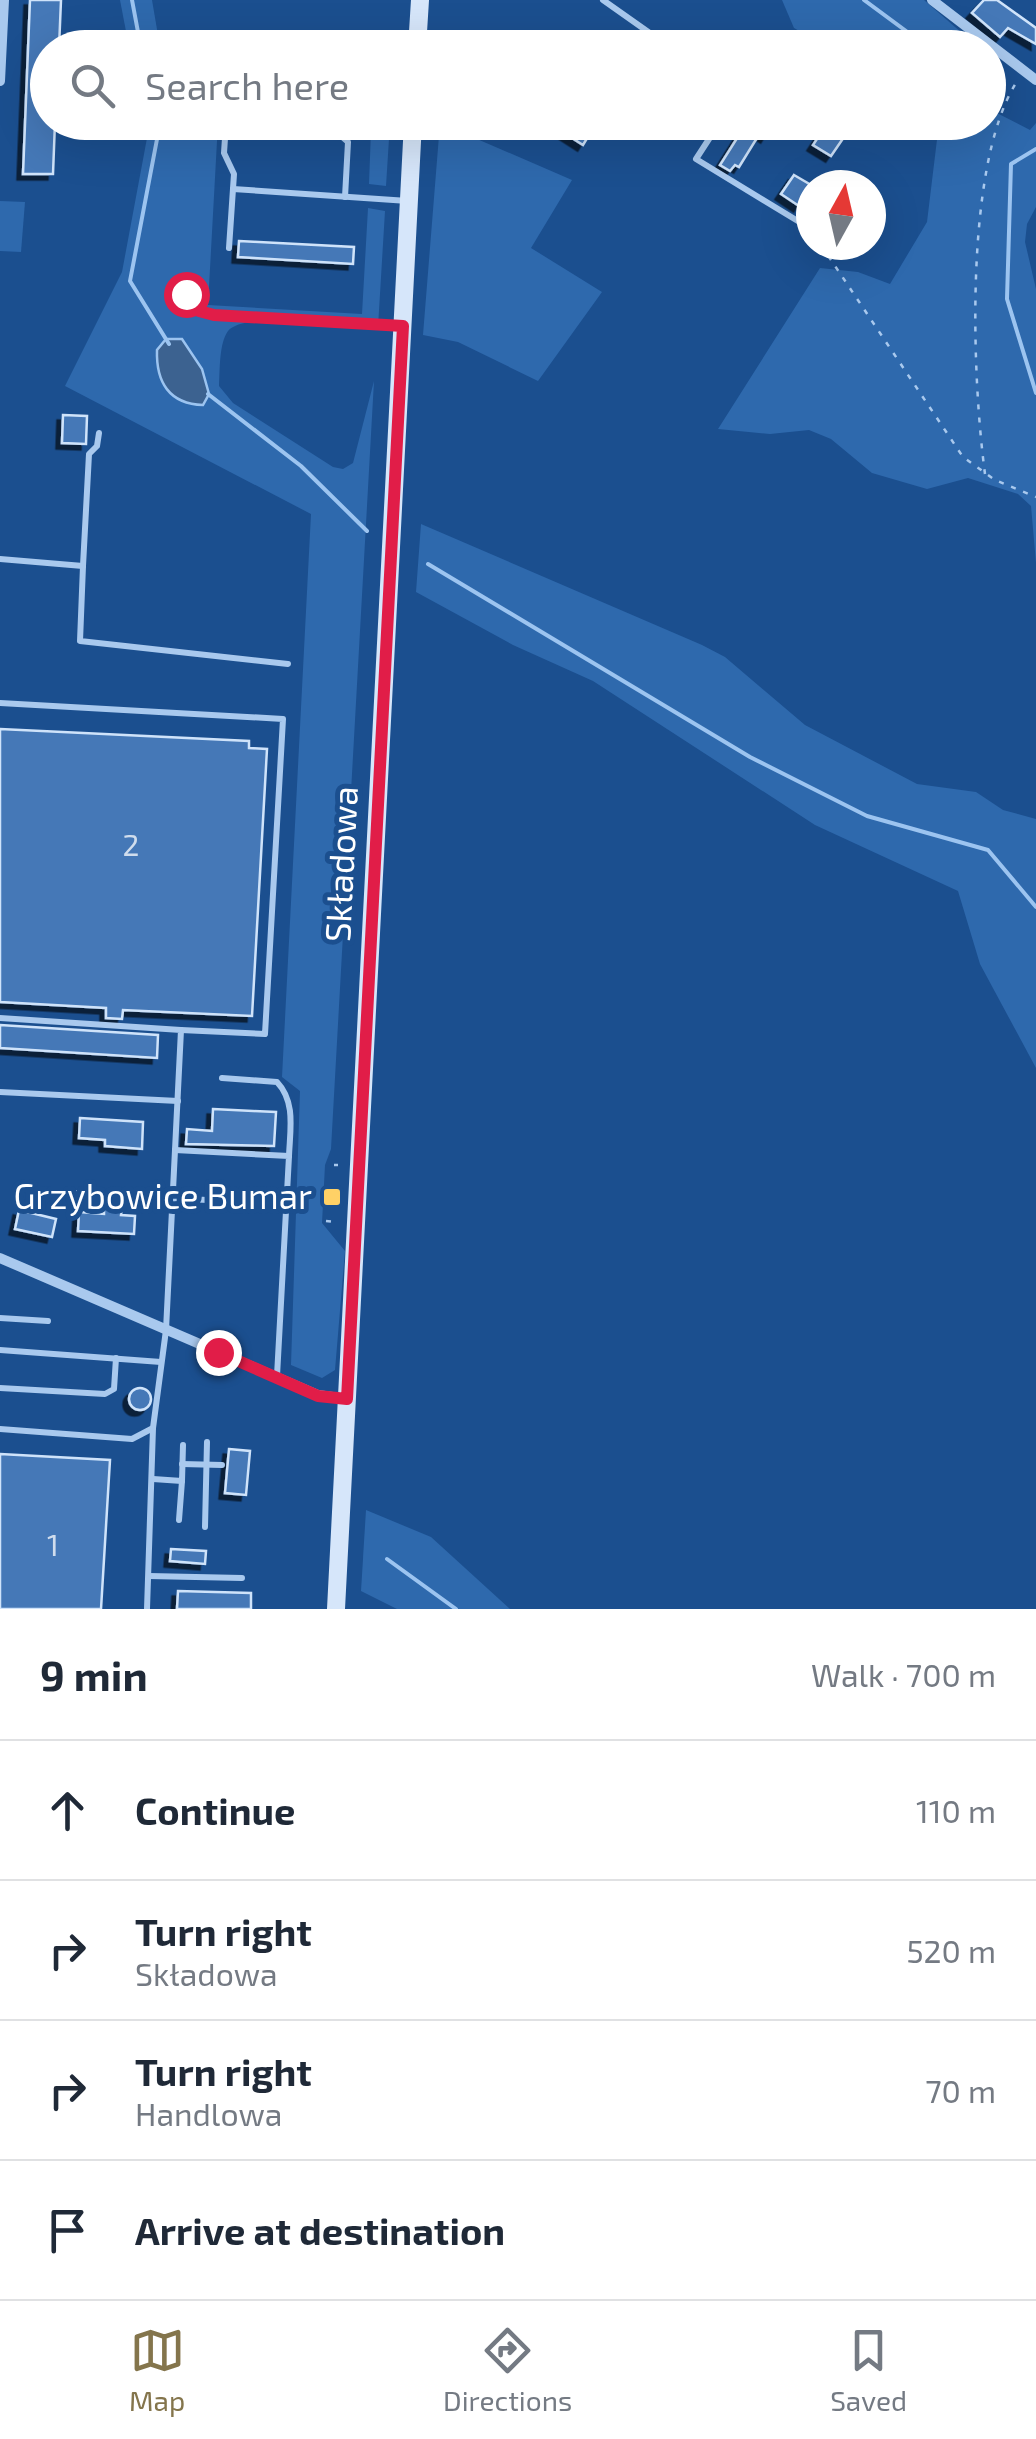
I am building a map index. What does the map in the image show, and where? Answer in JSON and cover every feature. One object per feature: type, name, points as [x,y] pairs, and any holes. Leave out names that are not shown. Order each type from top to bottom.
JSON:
[{"type":"main road","points":[[418,30],[420,0]]},
{"type":"main road","name":"Składowa","points":[[336,1609],[412,140]]},
{"type":"street","points":[[0,81],[4,0]]},
{"type":"street","points":[[932,0],[970,30]]},
{"type":"street","points":[[1006,58],[1036,80]]},
{"type":"street","points":[[0,1258],[318,1396],[347,1399]]},
{"type":"lane","points":[[603,0],[646,30]]},
{"type":"lane","points":[[224,140],[234,189],[229,248]]},
{"type":"lane","points":[[345,197],[346,140]]},
{"type":"lane","points":[[708,140],[696,158],[796,220]]},
{"type":"lane","points":[[234,189],[409,201]]},
{"type":"lane","points":[[99,433],[97,446],[88,454],[80,641],[288,664]]},
{"type":"lane","points":[[0,559],[82,566]]},
{"type":"lane","points":[[0,703],[282,719],[265,1034],[0,1018]]},
{"type":"lane","points":[[147,1609],[153,1428],[166,1330],[181,1030]]},
{"type":"lane","points":[[222,1078],[277,1082],[286,1091],[291,1108],[277,1378]]},
{"type":"lane","points":[[0,1092],[178,1101]]},
{"type":"lane","points":[[175,1150],[289,1156]]},
{"type":"lane","points":[[52,1192],[268,1202]]},
{"type":"lane","points":[[0,1318],[48,1321]]},
{"type":"lane","points":[[0,1350],[161,1362]]},
{"type":"lane","points":[[0,1388],[105,1394],[114,1389],[116,1358]]},
{"type":"lane","points":[[0,1429],[132,1438],[153,1428]]},
{"type":"lane","points":[[205,1527],[208,1442]]},
{"type":"lane","points":[[179,1520],[183,1445]]},
{"type":"lane","points":[[182,1464],[222,1465]]},
{"type":"lane","points":[[153,1479],[182,1481]]},
{"type":"lane","points":[[148,1576],[242,1578]]},
{"type":"path","points":[[1006,105],[1024,72]]},
{"type":"path","points":[[985,474],[974,364],[985,183],[993,140]]},
{"type":"path","points":[[830,260],[963,458],[985,474],[1036,498]]},
{"type":"path","points":[[186,281],[191,304],[214,315],[403,326]]},
{"type":"path","points":[[326,1221],[335,1222]]},
{"type":"shaded area","points":[[120,0],[152,0],[157,30],[126,30]]},
{"type":"shaded area","points":[[782,0],[924,0],[958,30],[798,30]]},
{"type":"shaded area","points":[[1006,118],[1030,130],[1036,123],[1036,207],[1027,224],[1025,242],[1036,289],[1036,563],[1031,506],[1018,494],[968,478],[927,489],[872,473],[831,439],[809,430],[770,434],[718,429],[820,268],[858,272],[890,284],[927,222],[937,140],[1006,140]]},
{"type":"shaded area","points":[[147,140],[217,140],[208,305],[362,314],[368,208],[385,211],[378,327],[254,321],[228,331],[220,365],[219,386],[233,403],[333,467],[343,469],[353,463],[374,381],[331,1149],[325,1165],[322,1223],[345,1251],[335,1370],[322,1378],[291,1365],[300,1091],[282,1077],[311,514],[65,386],[122,272]]},
{"type":"shaded area","points":[[371,140],[389,140],[386,186],[369,184]]},
{"type":"shaded area","points":[[439,140],[479,140],[572,180],[531,248],[602,292],[538,381],[458,342],[423,335]]},
{"type":"shaded area","points":[[0,201],[25,202],[21,252],[0,251]]},
{"type":"shaded area","points":[[166,339],[182,339],[202,369],[209,394],[203,405],[173,396],[162,381],[157,350]]},
{"type":"shaded area","points":[[421,524],[725,657],[805,725],[917,784],[976,792],[1003,810],[1036,819],[1036,1068],[980,964],[958,891],[815,825],[593,681],[513,645],[416,592]]},
{"type":"shaded area","points":[[366,1510],[431,1537],[510,1609],[397,1609],[361,1591]]},
{"type":"building","points":[[30,0],[61,0],[60,30],[30,30],[30,140],[54,140],[53,174],[23,174]]},
{"type":"building","points":[[984,0],[997,0],[1036,28],[1036,44],[1008,28],[992,30],[972,13]]},
{"type":"building","points":[[736,140],[756,140],[739,167],[735,165],[730,171],[720,165]]},
{"type":"building","points":[[816,140],[842,140],[831,156],[813,145]]},
{"type":"building","points":[[794,175],[796,176],[796,204],[781,194]]},
{"type":"building","points":[[239,241],[354,247],[353,264],[238,257]]},
{"type":"building","points":[[63,415],[87,416],[86,444],[62,443]]},
{"type":"building","points":[[0,729],[249,741],[249,748],[267,749],[252,1016],[123,1010],[122,1019],[106,1018],[106,1008],[0,1002]]},
{"type":"building","points":[[0,1025],[158,1035],[157,1058],[0,1048]]},
{"type":"building","points":[[213,1109],[276,1112],[274,1146],[186,1144],[187,1129],[212,1131]]},
{"type":"building","points":[[80,1118],[143,1122],[142,1149],[105,1146],[105,1140],[79,1138]]},
{"type":"building","points":[[104,1206],[122,1208],[121,1215],[135,1216],[134,1234],[78,1231],[79,1212],[104,1214]]},
{"type":"building","points":[[19,1210],[56,1219],[52,1237],[15,1229]]},
{"type":"building","points":[[140,1388],[148,1391],[148,1407],[140,1410],[132,1407],[129,1399],[132,1391]]},
{"type":"building","points":[[229,1449],[250,1451],[246,1495],[225,1493]]},
{"type":"building","points":[[0,1454],[110,1460],[101,1609],[0,1609]]},
{"type":"building","points":[[171,1549],[206,1551],[205,1564],[170,1561]]},
{"type":"building","points":[[178,1591],[251,1593],[251,1609],[177,1609]]},
{"type":"waterway","points":[[132,0],[138,30]]},
{"type":"waterway","points":[[864,0],[905,30]]},
{"type":"waterway","points":[[157,140],[130,281],[169,344]]},
{"type":"waterway","points":[[1036,149],[1011,164],[1007,299],[1036,393]]},
{"type":"waterway","points":[[208,394],[301,466],[367,531]]},
{"type":"waterway","points":[[428,564],[750,757],[867,816],[988,850],[1036,907]]},
{"type":"waterway","points":[[387,1559],[456,1609]]},
{"type":"place","name":"Grzybowice Bumar","points":[[332,1197]]},
{"type":"route","points":[[186,294],[199,311],[214,315],[403,326],[347,1399],[318,1396],[218,1352]]}]
